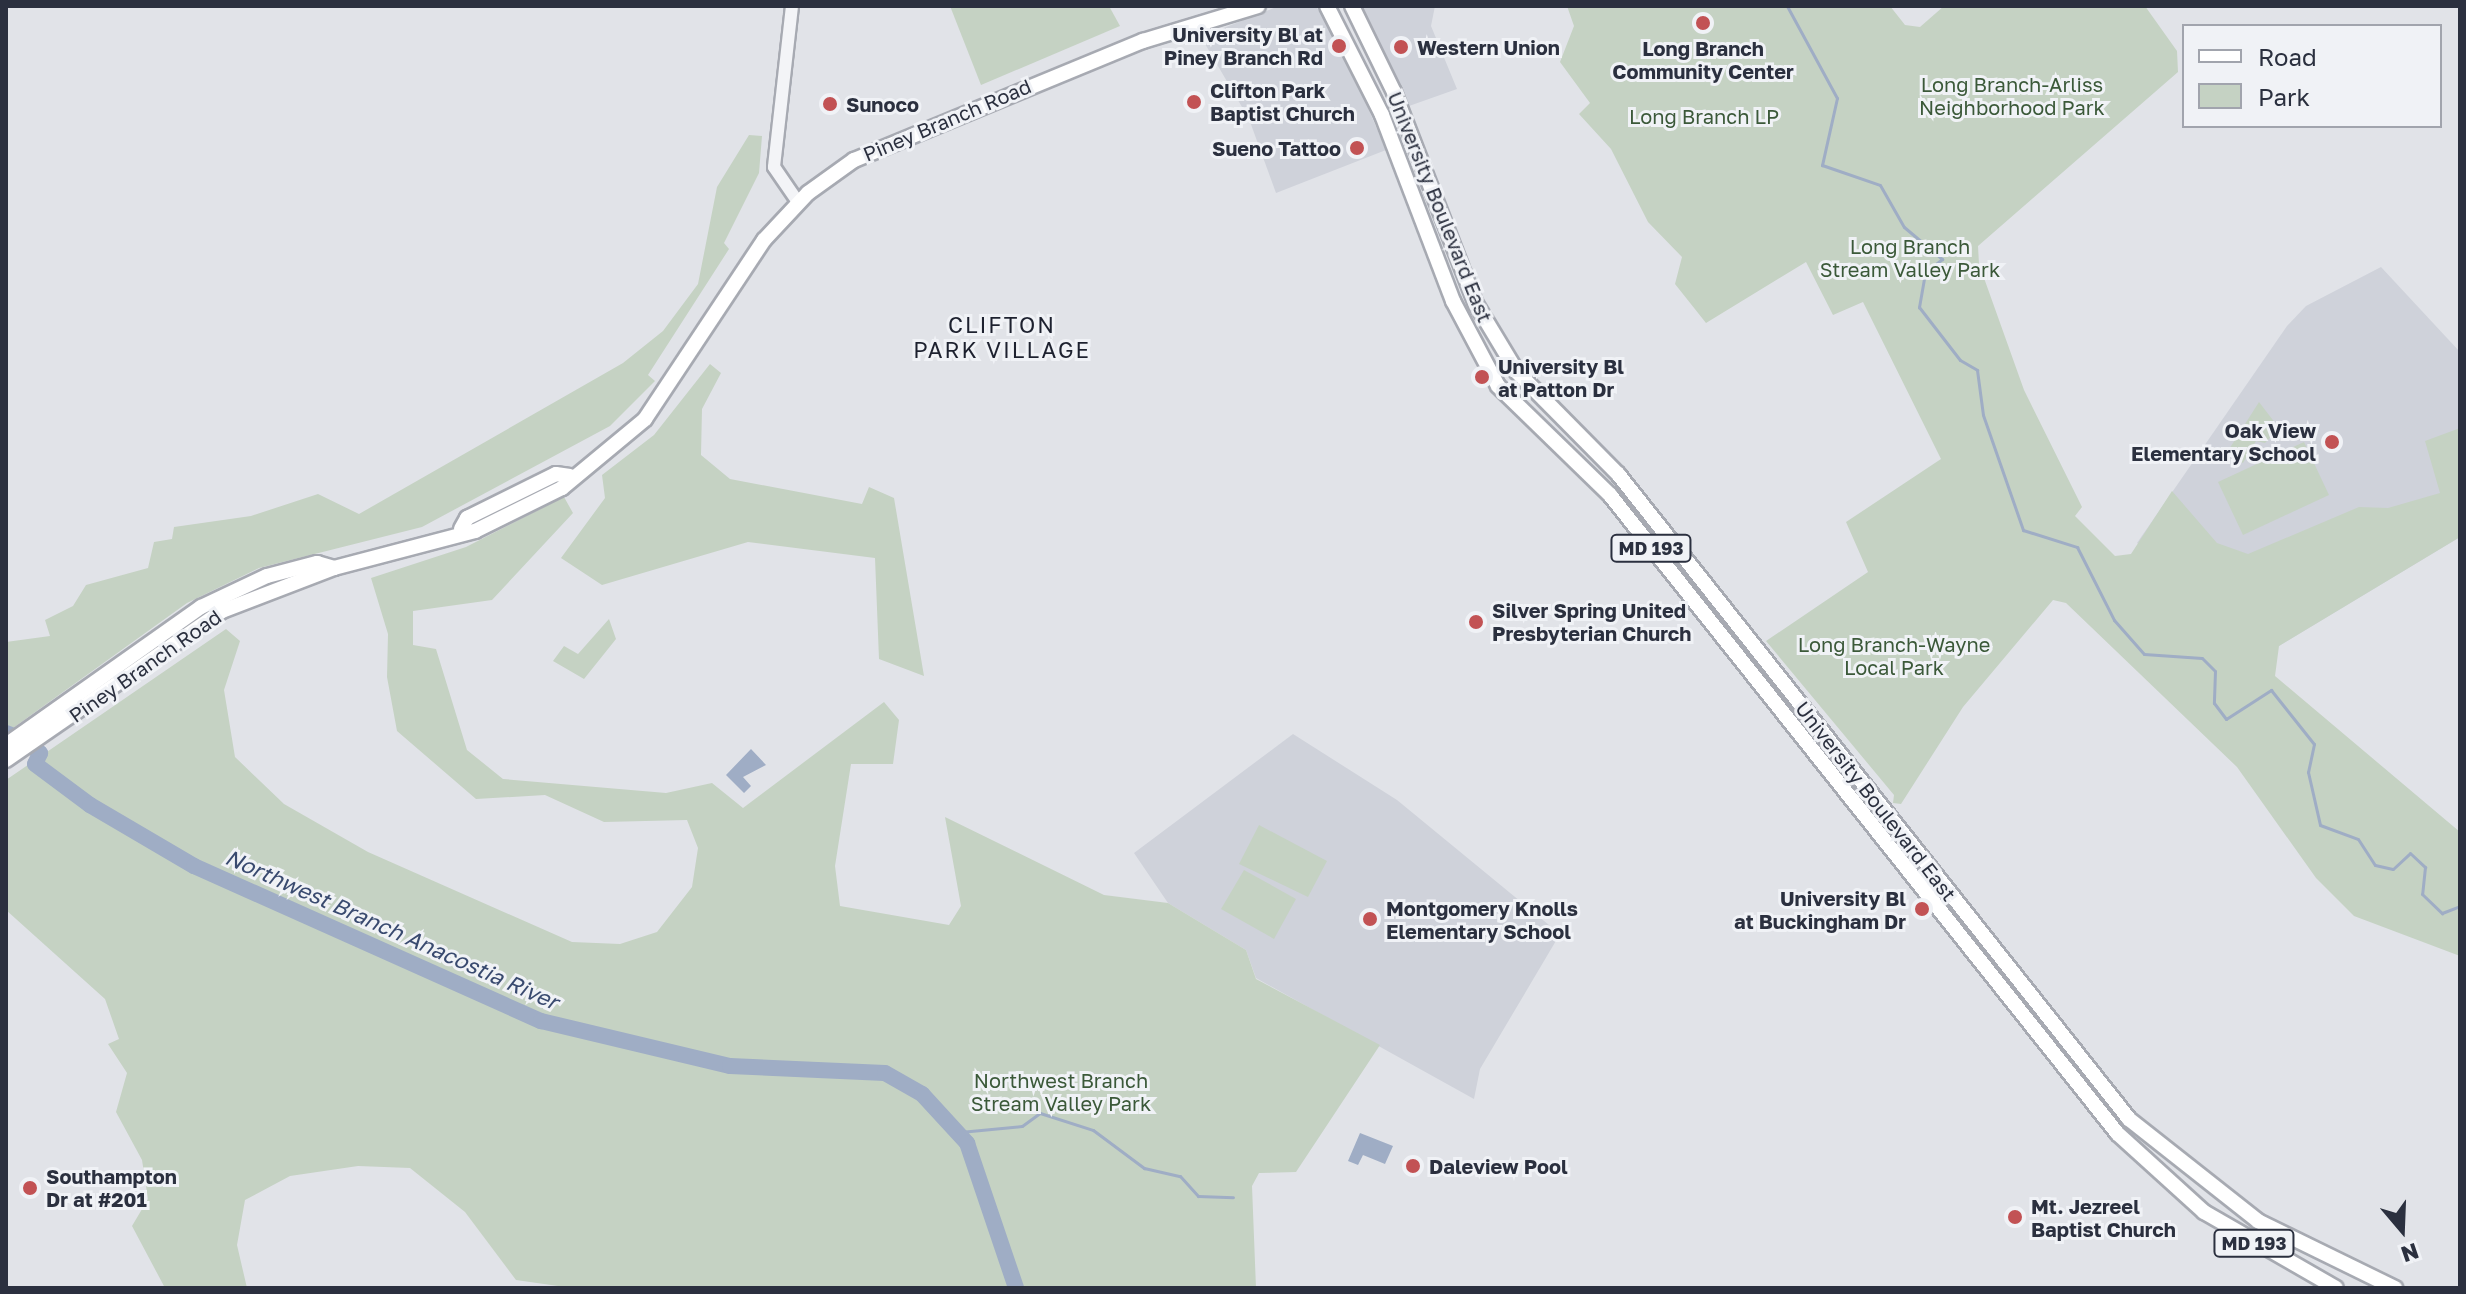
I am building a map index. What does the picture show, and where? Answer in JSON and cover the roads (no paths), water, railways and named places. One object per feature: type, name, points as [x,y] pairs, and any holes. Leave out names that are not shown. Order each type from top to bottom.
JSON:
[{"type":"main road","name":"Piney Branch Road","points":[[8,756],[201,607],[267,576],[317,563],[334,568],[461,529],[492,523],[562,488],[570,476],[645,419],[748,262],[798,202],[854,160],[903,135],[1221,10],[1258,6]]},
{"type":"main road","name":"University Boulevard East","points":[[1327,6],[1382,115],[1466,331],[1498,386],[1610,495],[2118,1134],[2204,1212],[2336,1288]]},
{"type":"main road","name":"University Boulevard East","points":[[1352,6],[1397,100],[1476,304],[1517,372],[1618,474],[2129,1119],[2258,1221],[2395,1288]]},
{"type":"street","points":[[792,6],[774,167],[798,202]]},
{"type":"water","points":[[751,749],[766,765],[743,777],[751,786],[744,793],[726,775]]},
{"type":"water","points":[[1360,1133],[1393,1146],[1385,1164],[1363,1155],[1358,1165],[1348,1161]]},
{"type":"waterway","points":[[1787,6],[1837,98],[1822,165],[1880,185],[1904,227],[1942,259],[1925,273],[1919,307],[1960,360],[1977,370],[1983,415],[2023,530],[2077,547],[2114,620],[2144,654],[2202,658],[2215,671],[2214,703],[2226,719],[2271,690],[2314,744],[2308,772],[2320,825],[2358,839],[2375,865],[2393,869],[2410,853],[2425,867],[2422,894],[2442,913],[2460,906]]},
{"type":"waterway","name":"Northwest Branch Anacostia River","points":[[6,733],[27,741],[40,753],[35,764],[90,805],[194,866],[541,1021],[730,1066],[885,1073],[922,1094],[967,1143],[1016,1288]]},
{"type":"waterway","points":[[960,1132],[1022,1126],[1040,1113],[1093,1130],[1144,1168],[1180,1176],[1198,1196],[1233,1197]]},
{"type":"place","name":"Long Branch Community Center","points":[[1703,23]]},
{"type":"place","name":"University Bl at Piney Branch Rd","points":[[1339,46]]},
{"type":"place","name":"Western Union","points":[[1401,47]]},
{"type":"place","name":"Clifton Park Baptist Church","points":[[1194,102]]},
{"type":"place","name":"Sunoco","points":[[830,104]]},
{"type":"place","name":"Sueno Tattoo","points":[[1357,148]]},
{"type":"place","name":"University Bl at Patton Dr","points":[[1482,377]]},
{"type":"place","name":"Oak View Elementary School","points":[[2332,442]]},
{"type":"place","name":"Silver Spring United Presbyterian Church","points":[[1476,622]]},
{"type":"place","name":"University Bl at Buckingham Dr","points":[[1922,909]]},
{"type":"place","name":"Montgomery Knolls Elementary School","points":[[1370,919]]},
{"type":"place","name":"Daleview Pool","points":[[1413,1166]]},
{"type":"place","name":"Southampton Dr at #201","points":[[30,1188]]},
{"type":"place","name":"Mt. Jezreel Baptist Church","points":[[2015,1217]]},
{"type":"district","name":"CLIFTON PARK VILLAGE","points":[[1002,336]]},
{"type":"park label","name":"Long Branch-Arliss Neighborhood Park","points":[[2012,96]]},
{"type":"park label","name":"Long Branch LP","points":[[1704,116]]},
{"type":"park label","name":"Long Branch Stream Valley Park","points":[[1910,258]]},
{"type":"park label","name":"Long Branch-Wayne Local Park","points":[[1894,656]]},
{"type":"park label","name":"Northwest Branch Stream Valley Park","points":[[1061,1092]]}]
